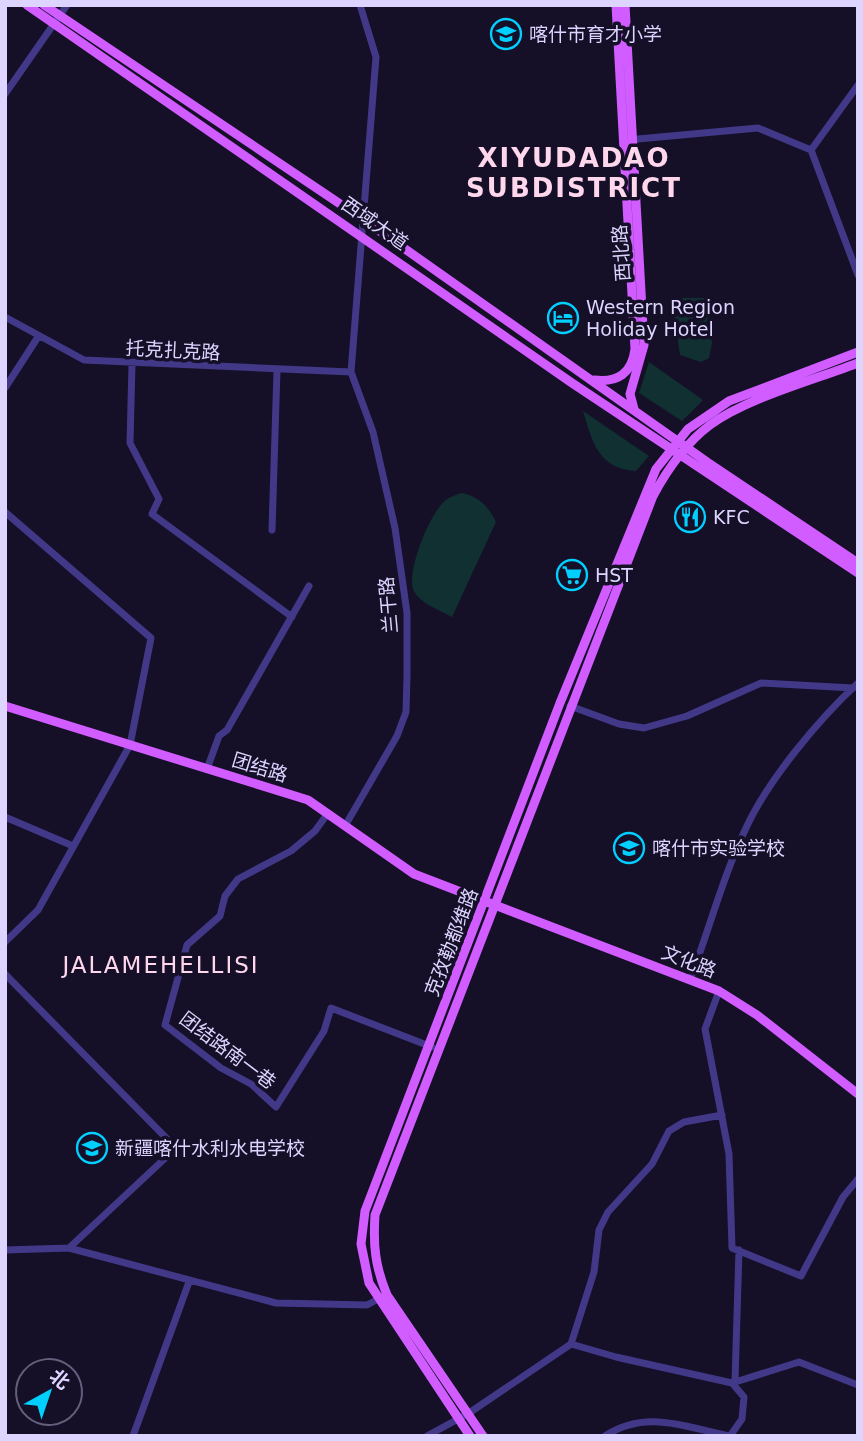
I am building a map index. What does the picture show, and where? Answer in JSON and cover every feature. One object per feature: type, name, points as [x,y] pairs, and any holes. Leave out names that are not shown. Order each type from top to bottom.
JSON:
[{"type":"main road","name":"西域大道","points":[[27,5],[57,20],[364,220],[678,441],[704,467]]},
{"type":"main road","name":"西域大道","points":[[44,5],[57,20],[363,236],[670,450],[704,467]]},
{"type":"main road","name":"西北路","points":[[616,5],[644,345],[630,394],[635,410]]},
{"type":"main road","name":"西北路","points":[[591,380],[615,380],[628,370],[634,358],[625,5]]},
{"type":"main road","name":"克孜勒都维路","points":[[435,1049],[485,903],[645,492],[670,450],[701,419],[729,401],[858,352]]},
{"type":"main road","name":"克孜勒都维路","points":[[483,1436],[469,1413],[369,1283],[361,1244],[365,1212],[495,907],[570,706],[653,496],[680,456],[710,425],[732,412],[858,363]]},
{"type":"main road","points":[[704,467],[858,563]]},
{"type":"main road","points":[[704,467],[858,573]]},
{"type":"main road","name":"团结路","points":[[5,706],[308,800],[414,874],[485,903]]},
{"type":"main road","name":"文化路","points":[[485,903],[719,991],[757,1015],[858,1094]]},
{"type":"main road","name":"克孜勒都维路","points":[[382,1297],[470,1436]]},
{"type":"street","points":[[5,94],[67,5]]},
{"type":"street","points":[[351,372],[376,57],[360,5]]},
{"type":"street","points":[[811,150],[858,85]]},
{"type":"street","points":[[627,140],[758,128],[811,150],[858,275]]},
{"type":"street","name":"托克扎克路","points":[[5,317],[84,360],[351,372]]},
{"type":"street","points":[[5,387],[38,337]]},
{"type":"street","points":[[132,364],[130,443],[159,499],[152,514],[292,617]]},
{"type":"street","points":[[272,530],[277,370]]},
{"type":"street","name":"兰干路","points":[[345,826],[397,736],[406,712],[407,676],[407,613],[396,528],[373,432],[351,372]]},
{"type":"street","points":[[5,512],[151,638],[130,745],[38,910],[5,942]]},
{"type":"street","points":[[207,769],[219,736],[227,730],[309,586]]},
{"type":"street","points":[[570,706],[619,724],[644,728],[687,716],[761,683],[855,685]]},
{"type":"street","points":[[690,980],[746,827],[765,795],[822,719],[855,685]]},
{"type":"street","name":"团结路南一巷","points":[[328,813],[315,831],[290,851],[239,879],[225,896],[220,916],[187,945],[165,1025],[221,1068],[251,1084],[276,1107],[324,1031],[331,1008],[435,1049]]},
{"type":"street","points":[[5,817],[73,846]]},
{"type":"street","points":[[5,974],[176,1148],[69,1248]]},
{"type":"street","points":[[719,991],[705,1029],[729,1154],[733,1248],[802,1276],[843,1197],[858,1179]]},
{"type":"street","points":[[428,1436],[469,1413],[571,1344],[594,1272],[599,1230],[608,1212],[652,1164],[669,1131],[684,1122],[722,1115]]},
{"type":"street","points":[[5,1250],[69,1248],[276,1303],[367,1305],[382,1297]]},
{"type":"street","points":[[606,1436],[620,1427],[643,1419],[730,1436],[742,1419],[744,1397],[734,1382],[739,1250]]},
{"type":"street","points":[[133,1436],[189,1282]]},
{"type":"street","points":[[571,1344],[615,1357],[734,1382],[800,1362],[858,1385]]},
{"type":"green space","points":[[678,298],[706,298],[708,301],[712,343],[709,358],[701,362],[680,355],[673,308]]},
{"type":"green space","points":[[649,362],[703,400],[682,421],[639,393]]},
{"type":"green space","points":[[583,411],[649,456],[636,471],[623,469],[605,459],[594,443]]},
{"type":"green space","points":[[461,493],[482,503],[496,522],[452,617],[420,598],[413,589],[412,580],[421,542],[433,516],[446,500]]},
{"type":"place","name":"喀什市育才小学","points":[[506,34]]},
{"type":"place","name":"Western Region Holiday Hotel","points":[[563,318]]},
{"type":"place","name":"KFC","points":[[690,517]]},
{"type":"place","name":"HST","points":[[572,575]]},
{"type":"place","name":"喀什市实验学校","points":[[629,848]]},
{"type":"place","name":"新疆喀什水利水电学校","points":[[92,1148]]},
{"type":"district","name":"XIYUDADAO SUBDISTRICT","points":[[574,173]]},
{"type":"district","name":"JALAMEHELLISI","points":[[161,965]]}]
